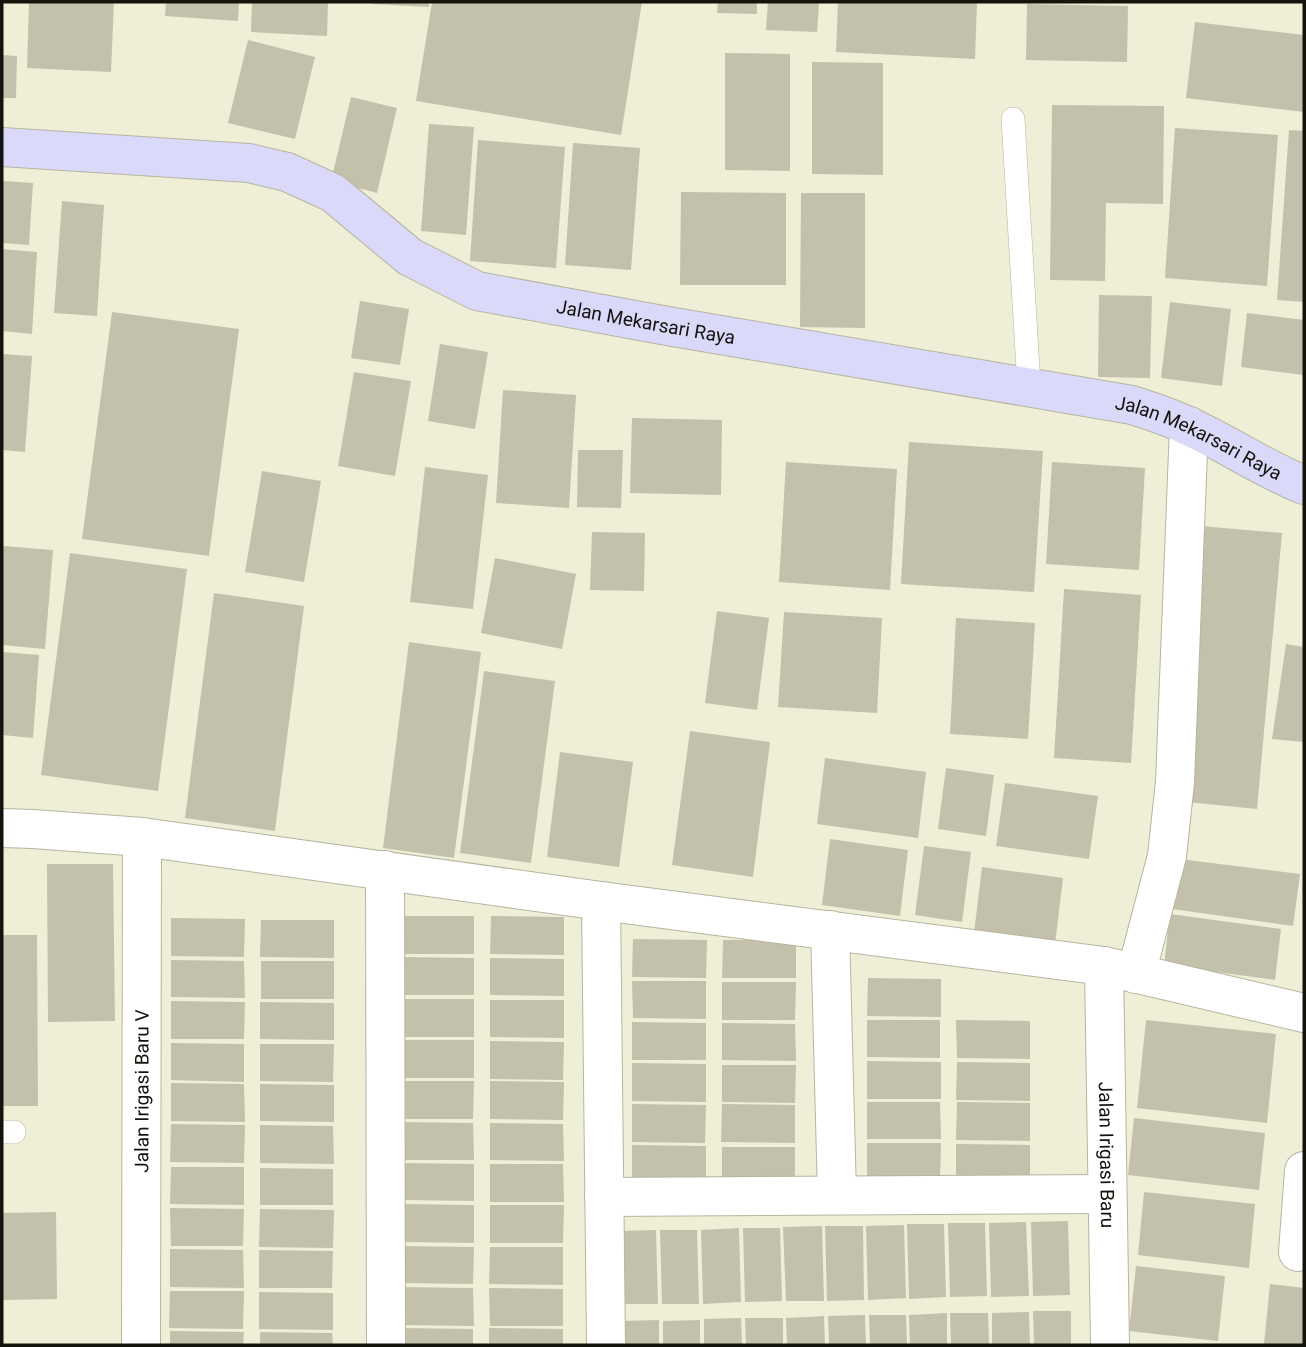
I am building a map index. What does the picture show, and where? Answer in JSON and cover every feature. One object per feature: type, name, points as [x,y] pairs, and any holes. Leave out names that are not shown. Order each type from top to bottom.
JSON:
[{"type":"street","name":"Jalan Mekarsari Raya","points":[[2,147],[249,163],[287,173],[333,194],[411,257],[477,291],[1132,405],[1189,426],[1304,485]]},
{"type":"street","name":"Jalan Irigasi Baru","points":[[1110,1345],[1107,1194],[1120,970],[1167,856],[1175,782],[1189,426]]},
{"type":"street","points":[[2,828],[142,837],[1120,970],[1304,1013]]},
{"type":"street","name":"Jalan Irigasi Baru V","points":[[141,1345],[142,837]]},
{"type":"street","points":[[385,870],[386,1345]]},
{"type":"street","points":[[601,901],[606,1345]]},
{"type":"street","points":[[830,930],[837,1195]]},
{"type":"street","points":[[1298,1252],[1304,1171]]},
{"type":"street","points":[[604,1197],[1107,1194]]},
{"type":"lane","points":[[1013,119],[1029,386]]},
{"type":"building","points":[[29,2],[114,2],[111,72],[27,68]]},
{"type":"building","points":[[166,2],[239,2],[238,21],[165,16]]},
{"type":"building","points":[[252,2],[328,2],[327,36],[251,32]]},
{"type":"building","points":[[429,2],[429,7],[373,4]]},
{"type":"building","points":[[432,2],[642,2],[621,135],[416,101]]},
{"type":"building","points":[[718,2],[757,2],[757,14],[717,13]]},
{"type":"building","points":[[768,2],[819,2],[817,32],[766,30]]},
{"type":"building","points":[[838,2],[977,2],[975,59],[836,52]]},
{"type":"building","points":[[1027,4],[1128,6],[1127,62],[1026,60]]},
{"type":"building","points":[[1195,22],[1304,35],[1304,112],[1186,98]]},
{"type":"building","points":[[248,40],[315,57],[295,139],[228,123]]},
{"type":"building","points":[[725,53],[790,54],[790,171],[725,170]]},
{"type":"building","points":[[2,55],[17,56],[16,98],[2,98]]},
{"type":"building","points":[[812,62],[883,63],[883,175],[812,174]]},
{"type":"building","points":[[351,97],[397,108],[377,193],[331,181]]},
{"type":"building","points":[[1052,105],[1164,106],[1163,204],[1106,203],[1105,281],[1050,280]]},
{"type":"building","points":[[429,124],[474,127],[466,235],[421,231]]},
{"type":"building","points":[[1175,128],[1278,135],[1267,286],[1165,278]]},
{"type":"building","points":[[1289,130],[1304,131],[1304,302],[1277,300]]},
{"type":"building","points":[[478,140],[565,147],[556,268],[470,261]]},
{"type":"building","points":[[573,143],[640,148],[631,270],[565,265]]},
{"type":"building","points":[[2,181],[33,183],[29,245],[2,243]]},
{"type":"building","points":[[681,192],[786,193],[786,285],[680,285]]},
{"type":"building","points":[[801,193],[865,193],[865,328],[800,327]]},
{"type":"building","points":[[62,201],[104,205],[97,316],[54,313]]},
{"type":"building","points":[[2,249],[37,252],[32,334],[2,331]]},
{"type":"building","points":[[1099,295],[1152,296],[1150,378],[1098,377]]},
{"type":"building","points":[[360,301],[409,309],[400,365],[351,358]]},
{"type":"building","points":[[1170,302],[1231,309],[1222,386],[1161,378]]},
{"type":"building","points":[[112,312],[239,329],[209,556],[82,539]]},
{"type":"building","points":[[1247,313],[1304,320],[1304,375],[1241,367]]},
{"type":"building","points":[[440,344],[488,352],[475,429],[428,421]]},
{"type":"building","points":[[2,354],[32,356],[25,452],[2,450]]},
{"type":"building","points":[[354,372],[411,381],[395,476],[338,466]]},
{"type":"building","points":[[503,390],[576,395],[569,508],[496,503]]},
{"type":"building","points":[[632,418],[722,420],[721,495],[630,493]]},
{"type":"building","points":[[909,442],[1043,451],[1034,592],[901,584]]},
{"type":"building","points":[[578,450],[623,450],[621,508],[577,507]]},
{"type":"building","points":[[786,462],[897,469],[890,590],[779,582]]},
{"type":"building","points":[[1052,462],[1145,468],[1139,570],[1046,564]]},
{"type":"building","points":[[425,467],[488,475],[473,609],[410,602]]},
{"type":"building","points":[[262,471],[321,481],[304,582],[245,572]]},
{"type":"building","points":[[1201,526],[1282,533],[1257,809],[1177,801]]},
{"type":"building","points":[[592,532],[645,533],[644,591],[590,590]]},
{"type":"building","points":[[3,546],[53,550],[45,649],[2,645]]},
{"type":"building","points":[[70,553],[187,569],[158,791],[41,775]]},
{"type":"building","points":[[495,558],[576,574],[562,649],[481,633]]},
{"type":"building","points":[[1064,589],[1141,595],[1131,763],[1054,758]]},
{"type":"building","points":[[214,593],[304,606],[275,831],[185,818]]},
{"type":"building","points":[[717,611],[769,618],[757,710],[705,703]]},
{"type":"building","points":[[784,612],[882,618],[877,713],[778,707]]},
{"type":"building","points":[[956,618],[1035,623],[1028,739],[950,734]]},
{"type":"building","points":[[409,642],[481,652],[454,858],[383,848]]},
{"type":"building","points":[[1286,644],[1304,647],[1304,742],[1272,739]]},
{"type":"building","points":[[2,652],[39,655],[33,738],[2,735]]},
{"type":"building","points":[[484,671],[555,681],[531,863],[460,853]]},
{"type":"building","points":[[690,731],[770,742],[753,877],[672,865]]},
{"type":"building","points":[[560,752],[633,762],[619,867],[547,857]]},
{"type":"building","points":[[825,758],[926,772],[918,838],[817,824]]},
{"type":"building","points":[[946,768],[994,775],[986,836],[938,829]]},
{"type":"building","points":[[1005,783],[1098,796],[1089,859],[996,846]]},
{"type":"building","points":[[830,839],[908,850],[900,916],[822,905]]},
{"type":"building","points":[[924,846],[971,852],[962,922],[915,915]]},
{"type":"building","points":[[1171,858],[1300,874],[1293,926],[1165,908]]},
{"type":"building","points":[[47,864],[113,864],[115,1021],[48,1022]]},
{"type":"building","points":[[982,867],[1063,878],[1055,944],[974,933]]},
{"type":"building","points":[[1170,914],[1281,929],[1275,980],[1164,965]]},
{"type":"building","points":[[401,916],[474,916],[474,954],[401,954]]},
{"type":"building","points":[[491,916],[564,917],[564,955],[490,954]]},
{"type":"building","points":[[171,918],[245,919],[244,957],[171,956]]},
{"type":"building","points":[[261,920],[334,920],[334,958],[260,957]]},
{"type":"building","points":[[2,935],[37,935],[38,1106],[2,1106]]},
{"type":"building","points":[[633,939],[707,940],[706,978],[632,977]]},
{"type":"building","points":[[723,940],[796,940],[796,978],[722,978]]},
{"type":"building","points":[[401,957],[474,958],[474,995],[401,995]]},
{"type":"building","points":[[490,958],[564,959],[564,996],[490,995]]},
{"type":"building","points":[[171,960],[244,961],[245,998],[171,997]]},
{"type":"building","points":[[261,961],[334,961],[334,999],[261,999]]},
{"type":"building","points":[[868,978],[941,979],[941,1017],[867,1016]]},
{"type":"building","points":[[632,981],[706,981],[706,1019],[633,1018]]},
{"type":"building","points":[[722,982],[796,982],[795,1020],[722,1020]]},
{"type":"building","points":[[401,999],[474,999],[474,1037],[401,1037]]},
{"type":"building","points":[[490,1000],[564,1000],[564,1038],[490,1037]]},
{"type":"building","points":[[171,1001],[245,1002],[244,1039],[171,1039]]},
{"type":"building","points":[[260,1002],[334,1003],[334,1040],[260,1039]]},
{"type":"building","points":[[867,1020],[940,1020],[940,1058],[867,1057]]},
{"type":"building","points":[[956,1020],[1030,1021],[1030,1059],[957,1058]]},
{"type":"building","points":[[1146,1020],[1276,1034],[1267,1123],[1137,1108]]},
{"type":"building","points":[[632,1022],[706,1023],[706,1060],[632,1060]]},
{"type":"building","points":[[722,1023],[795,1024],[796,1061],[722,1060]]},
{"type":"building","points":[[401,1040],[474,1040],[474,1078],[400,1078]]},
{"type":"building","points":[[490,1041],[564,1042],[563,1080],[490,1079]]},
{"type":"building","points":[[171,1043],[244,1044],[244,1082],[171,1080]]},
{"type":"building","points":[[260,1044],[334,1044],[333,1082],[260,1081]]},
{"type":"building","points":[[867,1061],[941,1062],[941,1099],[867,1099]]},
{"type":"building","points":[[957,1062],[1030,1063],[1030,1101],[956,1100]]},
{"type":"building","points":[[632,1063],[706,1064],[706,1102],[632,1101]]},
{"type":"building","points":[[722,1065],[796,1065],[795,1103],[722,1102]]},
{"type":"building","points":[[400,1081],[474,1081],[473,1119],[400,1119]]},
{"type":"building","points":[[490,1081],[564,1082],[563,1120],[490,1119]]},
{"type":"building","points":[[171,1083],[244,1084],[245,1122],[171,1121]]},
{"type":"building","points":[[260,1084],[334,1085],[334,1122],[260,1121]]},
{"type":"building","points":[[867,1102],[940,1102],[941,1139],[867,1139]]},
{"type":"building","points":[[957,1102],[1030,1103],[1030,1141],[956,1140]]},
{"type":"building","points":[[632,1104],[706,1105],[705,1143],[632,1142]]},
{"type":"building","points":[[722,1104],[795,1105],[795,1143],[721,1142]]},
{"type":"building","points":[[1134,1118],[1265,1133],[1259,1190],[1128,1175]]},
{"type":"building","points":[[400,1122],[473,1123],[474,1160],[400,1160]]},
{"type":"building","points":[[490,1123],[563,1124],[564,1161],[490,1160]]},
{"type":"building","points":[[171,1124],[245,1125],[244,1163],[170,1162]]},
{"type":"building","points":[[260,1125],[333,1126],[334,1164],[260,1163]]},
{"type":"building","points":[[867,1143],[941,1143],[940,1181],[867,1181]]},
{"type":"building","points":[[956,1144],[1030,1145],[1030,1182],[956,1181]]},
{"type":"building","points":[[632,1145],[706,1146],[706,1184],[632,1183]]},
{"type":"building","points":[[722,1147],[795,1147],[795,1185],[722,1183]]},
{"type":"building","points":[[400,1163],[474,1164],[474,1201],[400,1200]]},
{"type":"building","points":[[490,1164],[563,1164],[564,1202],[490,1202]]},
{"type":"building","points":[[171,1167],[244,1167],[244,1205],[170,1204]]},
{"type":"building","points":[[260,1168],[333,1169],[333,1205],[260,1205]]},
{"type":"building","points":[[1144,1192],[1255,1204],[1249,1268],[1138,1255]]},
{"type":"building","points":[[400,1204],[474,1205],[474,1243],[400,1242]]},
{"type":"building","points":[[490,1205],[564,1205],[563,1243],[490,1243]]},
{"type":"building","points":[[170,1208],[244,1209],[243,1246],[171,1246]]},
{"type":"building","points":[[260,1209],[334,1210],[333,1248],[259,1247]]},
{"type":"building","points":[[56,1212],[57,1299],[2,1300],[2,1213]]},
{"type":"building","points":[[1068,1221],[1070,1295],[1033,1296],[1031,1222]]},
{"type":"building","points":[[1026,1222],[1029,1296],[991,1297],[989,1223]]},
{"type":"building","points":[[948,1223],[985,1223],[987,1296],[950,1297]]},
{"type":"building","points":[[907,1224],[944,1224],[946,1297],[909,1299]]},
{"type":"building","points":[[904,1225],[906,1298],[868,1300],[866,1226]]},
{"type":"building","points":[[822,1226],[824,1301],[786,1301],[783,1227]]},
{"type":"building","points":[[825,1226],[863,1226],[864,1300],[827,1301]]},
{"type":"building","points":[[739,1228],[741,1302],[703,1304],[701,1230]]},
{"type":"building","points":[[743,1228],[780,1228],[782,1301],[745,1302]]},
{"type":"building","points":[[656,1230],[658,1304],[621,1304],[619,1231]]},
{"type":"building","points":[[660,1230],[697,1230],[699,1304],[662,1304]]},
{"type":"building","points":[[400,1246],[474,1247],[473,1284],[399,1283]]},
{"type":"building","points":[[490,1247],[563,1247],[563,1285],[489,1284]]},
{"type":"building","points":[[170,1249],[243,1250],[244,1288],[170,1287]]},
{"type":"building","points":[[259,1250],[333,1251],[332,1288],[259,1288]]},
{"type":"building","points":[[1136,1266],[1225,1276],[1218,1341],[1129,1331]]},
{"type":"building","points":[[1270,1284],[1304,1288],[1304,1345],[1264,1344]]},
{"type":"building","points":[[399,1287],[473,1288],[474,1326],[400,1325]]},
{"type":"building","points":[[489,1288],[563,1289],[563,1326],[490,1326]]},
{"type":"building","points":[[170,1291],[244,1291],[243,1329],[169,1328]]},
{"type":"building","points":[[259,1292],[333,1293],[333,1330],[259,1329]]},
{"type":"building","points":[[1033,1311],[1071,1311],[1071,1345],[1034,1345]]},
{"type":"building","points":[[1029,1312],[1030,1345],[992,1345],[992,1313]]},
{"type":"building","points":[[947,1313],[947,1345],[910,1345],[909,1315]]},
{"type":"building","points":[[950,1313],[988,1313],[989,1345],[951,1345]]},
{"type":"building","points":[[865,1315],[866,1345],[829,1345],[828,1316]]},
{"type":"building","points":[[869,1315],[906,1315],[907,1345],[870,1345]]},
{"type":"building","points":[[824,1316],[825,1345],[787,1345],[786,1318]]},
{"type":"building","points":[[741,1318],[742,1345],[704,1345],[704,1319]]},
{"type":"building","points":[[745,1318],[783,1318],[783,1345],[746,1345]]},
{"type":"building","points":[[659,1320],[659,1345],[622,1345],[621,1321]]},
{"type":"building","points":[[700,1320],[700,1345],[663,1345],[663,1321]]},
{"type":"building","points":[[399,1328],[473,1329],[473,1345],[400,1345]]},
{"type":"building","points":[[489,1328],[563,1329],[563,1345],[489,1345]]},
{"type":"building","points":[[170,1331],[244,1332],[243,1345],[170,1345]]},
{"type":"building","points":[[260,1332],[332,1333],[333,1345],[260,1345]]}]
